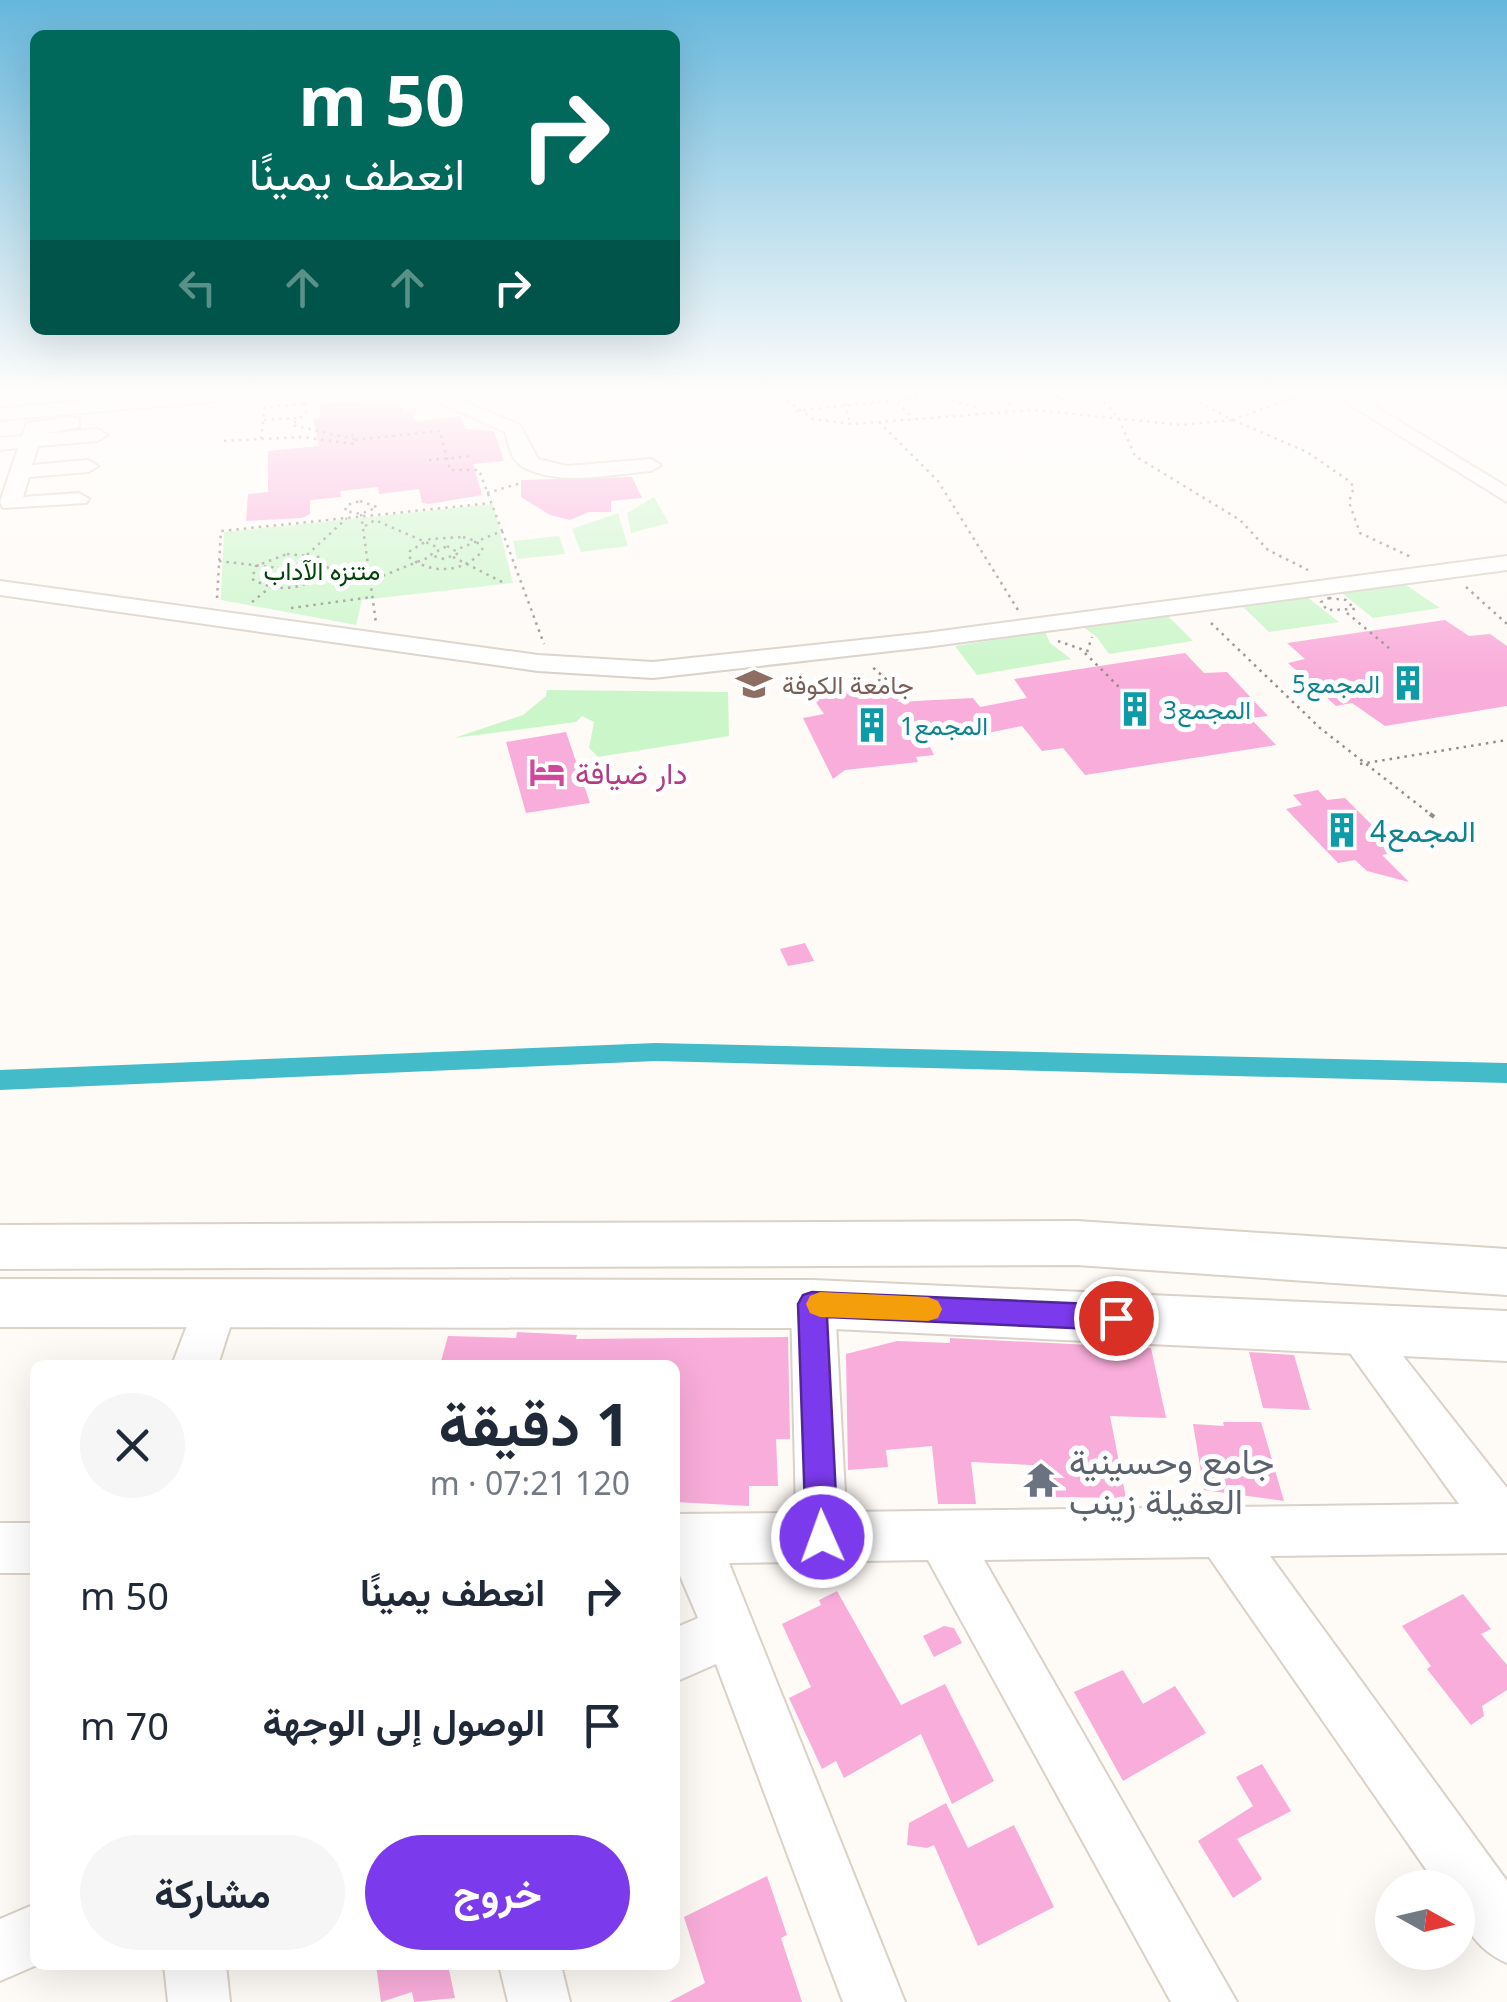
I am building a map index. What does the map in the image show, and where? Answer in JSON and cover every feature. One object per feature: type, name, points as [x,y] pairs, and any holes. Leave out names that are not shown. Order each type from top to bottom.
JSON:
[{"type":"main road","points":[[0,1247],[1077,1243],[1507,1272]]},
{"type":"main road","points":[[749,1244],[767,1268],[765,1287],[752,1303]]},
{"type":"main road","points":[[825,1305],[817,1286],[816,1266],[828,1250],[850,1244]]},
{"type":"main road","points":[[0,1303],[752,1303],[1507,1336]]},
{"type":"street","points":[[0,588],[605,669],[717,665],[1507,563]]},
{"type":"street","points":[[198,1360],[216,1302]]},
{"type":"street","points":[[822,1537],[825,1305]]},
{"type":"street","points":[[1354,1328],[1507,1528]]},
{"type":"street","points":[[874,2002],[729,1631],[684,1539],[1507,1528]]},
{"type":"street","points":[[1222,1532],[1507,1932]]},
{"type":"street","points":[[942,1536],[1206,2002]]},
{"type":"street","points":[[0,1548],[30,1548]]},
{"type":"street","points":[[680,1654],[729,1631]]},
{"type":"street","points":[[0,1950],[30,1937]]},
{"type":"street","points":[[196,1970],[199,2002]]},
{"type":"street","points":[[531,1970],[539,2002]]},
{"type":"path","points":[[486,489],[548,655]]},
{"type":"path","points":[[487,493],[499,489]]},
{"type":"path","points":[[943,489],[1031,627]]},
{"type":"path","points":[[1190,489],[1240,520],[1268,550],[1333,586]]},
{"type":"path","points":[[1353,489],[1349,502],[1354,522],[1371,542],[1451,571],[1507,624]]},
{"type":"path","points":[[361,515],[377,507],[360,498],[344,509],[438,547],[458,549],[502,531]]},
{"type":"path","points":[[232,603],[216,600],[221,531],[490,503]]},
{"type":"path","points":[[363,526],[382,514]]},
{"type":"path","points":[[361,515],[376,627]]},
{"type":"path","points":[[296,565],[348,518]]},
{"type":"path","points":[[456,536],[476,541],[482,553],[468,564],[439,569],[414,564],[410,550],[424,541],[456,536]]},
{"type":"path","points":[[432,556],[431,551],[438,547]]},
{"type":"path","points":[[453,557],[458,549]]},
{"type":"path","points":[[256,566],[280,556],[308,554],[327,562],[324,575]]},
{"type":"path","points":[[247,607],[283,576],[302,572],[370,581],[432,556],[453,557],[506,584]]},
{"type":"path","points":[[219,561],[280,568],[296,565],[304,568],[302,572]]},
{"type":"path","points":[[256,566],[252,579],[270,587],[304,584],[324,575]]},
{"type":"path","points":[[280,568],[276,572],[283,576]]},
{"type":"path","points":[[284,609],[372,597]]},
{"type":"path","points":[[1194,605],[1302,715],[1360,764],[1440,821]]},
{"type":"path","points":[[1347,613],[1389,648]]},
{"type":"path","points":[[1058,633],[1061,644],[1081,649],[1119,686]]},
{"type":"path","points":[[856,685],[886,679],[865,656]]},
{"type":"path","points":[[1360,764],[1507,740]]},
{"type":"green space","points":[[654,497],[669,523],[631,533],[627,513]]},
{"type":"green space","name":"متنزه الآداب","points":[[493,504],[513,583],[362,600],[356,625],[221,600],[224,532]]},
{"type":"green space","points":[[618,513],[628,546],[581,552],[572,529]]},
{"type":"green space","points":[[559,536],[565,554],[517,559],[513,541]]},
{"type":"green space","points":[[1406,585],[1440,608],[1373,618],[1342,593]]},
{"type":"green space","points":[[1307,597],[1339,622],[1269,632],[1243,607]]},
{"type":"green space","points":[[1167,615],[1193,641],[1109,654],[1097,637],[1083,627]]},
{"type":"green space","points":[[1045,632],[1050,643],[1071,659],[977,675],[955,646]]},
{"type":"green space","points":[[547,690],[728,692],[729,736],[598,757],[589,748],[594,722],[582,716],[576,722],[454,738],[523,715],[546,696]]},
{"type":"building","points":[[355,489],[340,491],[341,497],[310,500],[310,514],[302,518],[246,521],[248,494]]},
{"type":"building","points":[[378,489],[416,489],[379,494]]},
{"type":"building","points":[[419,489],[480,489],[482,495],[429,504],[422,503]]},
{"type":"building","points":[[521,489],[638,489],[642,498],[611,501],[611,512],[589,512],[570,520],[550,515],[521,497]]},
{"type":"building","name":"المجمع5","points":[[1445,620],[1469,636],[1490,634],[1507,646],[1507,706],[1385,726],[1352,703],[1336,706],[1288,663],[1305,659],[1287,643]]},
{"type":"building","name":"المجمع3","points":[[1185,653],[1204,673],[1227,672],[1268,716],[1250,718],[1276,745],[1085,775],[1063,748],[1042,751],[1022,726],[978,735],[969,726],[923,733],[934,755],[916,757],[918,762],[845,770],[833,779],[803,718],[824,714],[811,695],[828,690],[911,681],[897,702],[973,698],[980,707],[1027,698],[1014,679]]},
{"type":"building","name":"دار ضيافة","points":[[566,732],[590,803],[526,813],[506,742]]},
{"type":"building","name":"المجمع4","points":[[1318,790],[1327,800],[1345,798],[1399,852],[1382,855],[1409,882],[1367,871],[1355,860],[1338,863],[1286,809],[1302,805],[1293,795]]},
{"type":"building","points":[[805,943],[814,961],[788,966],[780,949]]},
{"type":"building","points":[[517,1332],[577,1335],[576,1339],[788,1337],[790,1439],[776,1439],[778,1486],[749,1486],[749,1506],[680,1502],[680,1360],[441,1360],[448,1336],[516,1338]]},
{"type":"building","points":[[950,1338],[1151,1348],[1166,1418],[1110,1416],[1126,1498],[1056,1497],[1051,1466],[971,1462],[976,1504],[938,1504],[932,1446],[886,1450],[888,1467],[848,1470],[846,1354],[897,1341],[950,1343]]},
{"type":"building","points":[[1249,1352],[1294,1355],[1310,1410],[1263,1408]]},
{"type":"building","points":[[1223,1422],[1261,1422],[1284,1501],[1204,1490],[1193,1424],[1224,1426]]},
{"type":"building","points":[[837,1591],[901,1705],[945,1684],[994,1781],[952,1804],[921,1734],[844,1778],[836,1761],[822,1769],[789,1698],[811,1687],[782,1624],[821,1605],[819,1600]]},
{"type":"building","points":[[1463,1594],[1491,1629],[1481,1634],[1507,1665],[1507,1690],[1482,1706],[1484,1716],[1471,1725],[1427,1669],[1431,1666],[1402,1626]]},
{"type":"building","points":[[944,1626],[954,1628],[962,1643],[934,1657],[923,1636]]},
{"type":"building","points":[[1123,1670],[1143,1704],[1175,1686],[1206,1733],[1123,1781],[1074,1692]]},
{"type":"building","points":[[1262,1764],[1291,1811],[1237,1839],[1262,1879],[1233,1898],[1198,1841],[1253,1806],[1236,1777]]},
{"type":"building","points":[[946,1803],[968,1848],[1014,1825],[1054,1907],[978,1946],[934,1845],[907,1845],[909,1823]]},
{"type":"building","points":[[767,1876],[787,1935],[781,1938],[802,2002],[669,2002],[705,1983],[684,1917]]},
{"type":"building","points":[[377,1970],[449,1970],[455,1998],[414,2002],[412,1992],[381,2002]]},
{"type":"waterway","points":[[0,1080],[656,1052],[1507,1073]]},
{"type":"slow traffic","points":[[820,1304],[928,1309]]},
{"type":"place","name":"المجمع5","points":[[1408,683]]},
{"type":"place","name":"جامعة الكوفة","points":[[754,684]]},
{"type":"place","name":"المجمع3","points":[[1135,709]]},
{"type":"place","name":"المجمع1","points":[[872,725]]},
{"type":"place","name":"دار ضيافة","points":[[547,772]]},
{"type":"place","name":"المجمع4","points":[[1342,830]]},
{"type":"place","name":"جامع وحسينية العقيلة زينب","points":[[1041,1480]]},
{"type":"route","points":[[822,1537],[812,1304],[1116,1318]]}]
